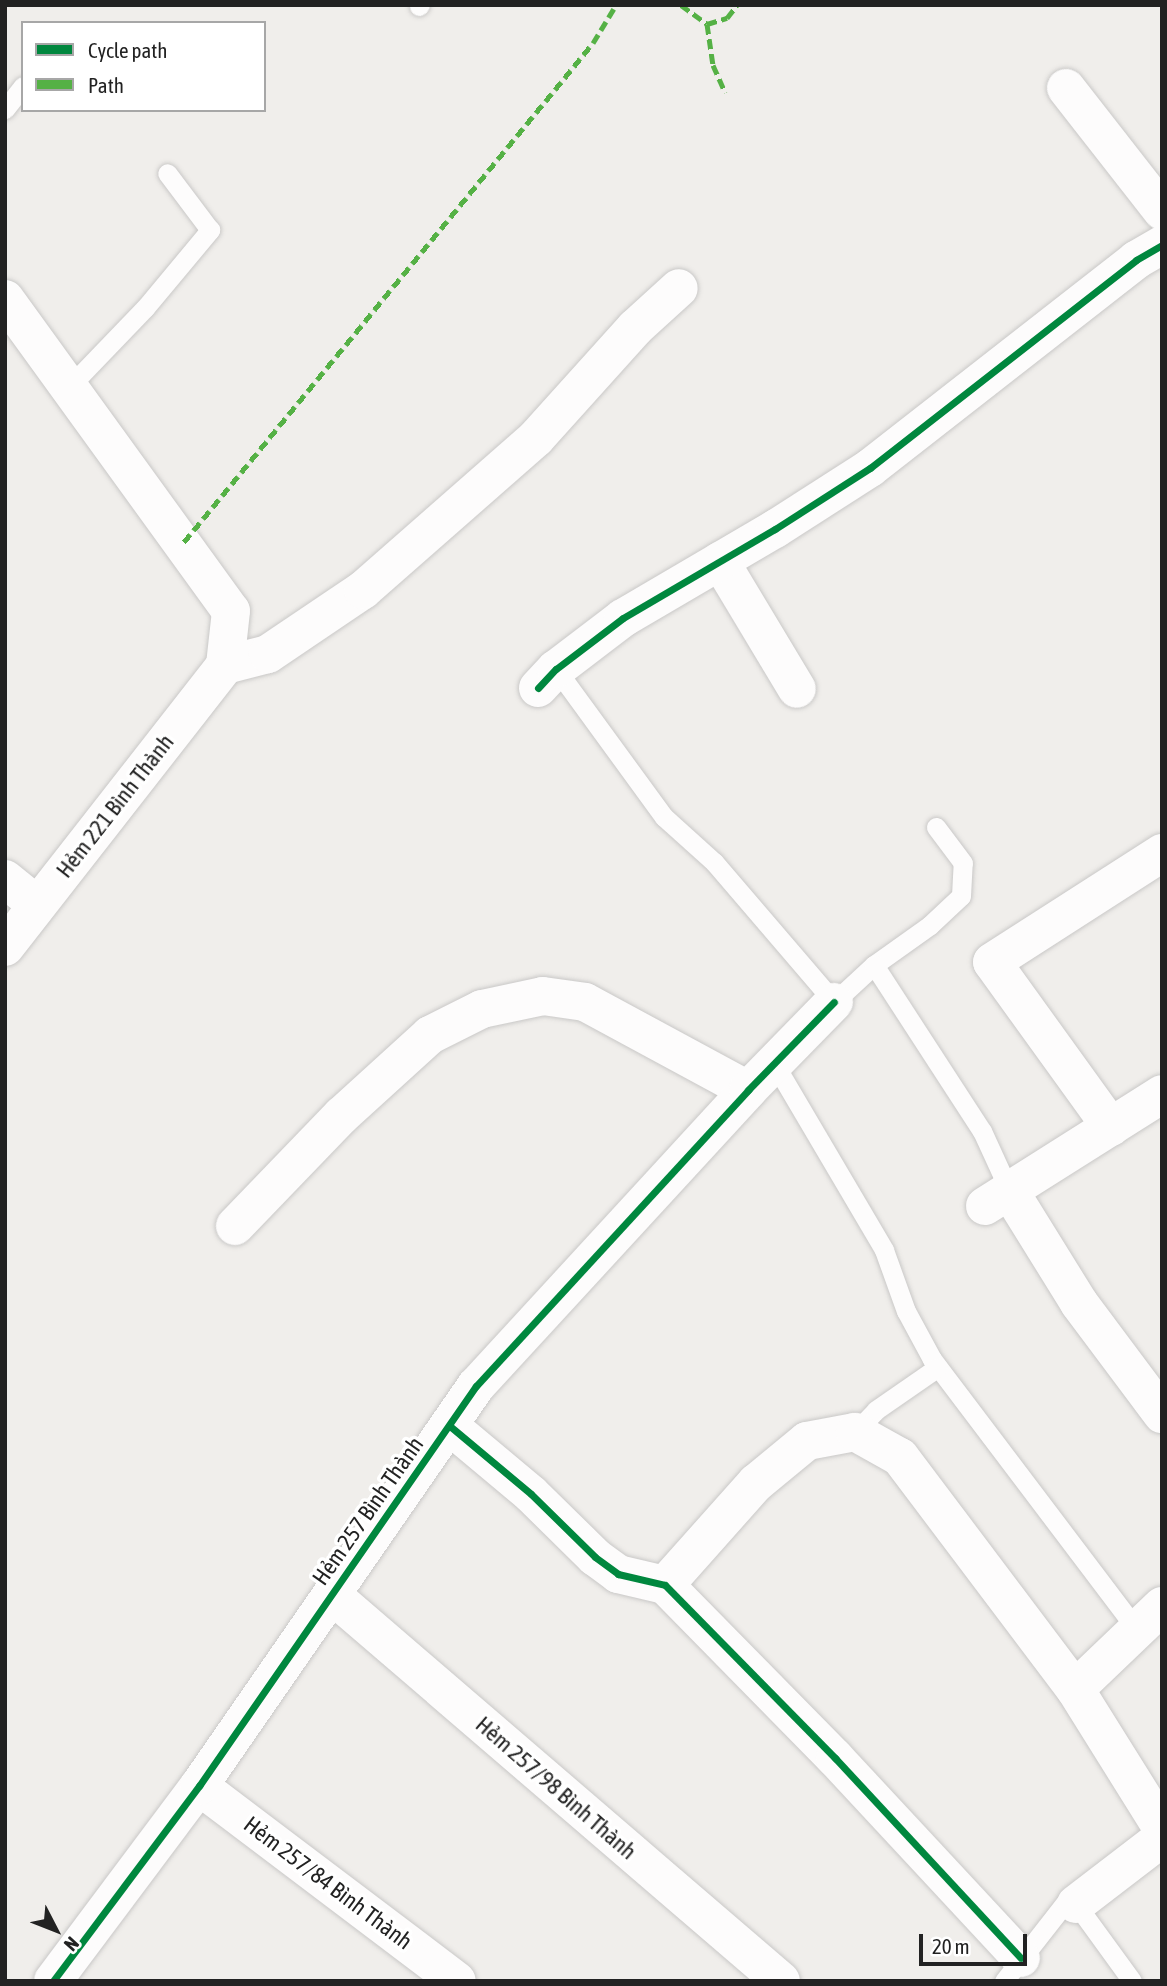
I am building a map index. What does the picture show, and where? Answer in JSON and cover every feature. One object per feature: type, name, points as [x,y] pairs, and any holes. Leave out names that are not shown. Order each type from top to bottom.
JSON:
[{"type":"street","points":[[1066,88],[1162,211]]},
{"type":"street","points":[[547,679],[623,618],[870,468],[1136,260],[1162,245]]},
{"type":"street","points":[[5,299],[67,389],[184,542],[231,611],[225,665],[268,654],[363,590],[536,438],[635,328],[679,288]]},
{"type":"street","points":[[720,561],[797,689]]},
{"type":"street","name":"Hẻm 221 Bình Thành","points":[[5,947],[225,665]]},
{"type":"street","points":[[1111,1127],[992,962],[1162,853]]},
{"type":"street","points":[[5,879],[37,905]]},
{"type":"street","points":[[235,1226],[341,1116],[430,1035],[482,1009],[543,996],[585,1002],[748,1090]]},
{"type":"street","name":"Hẻm 257 Bình Thành","points":[[54,1980],[199,1786],[451,1427],[476,1386],[748,1090],[834,1002]]},
{"type":"street","points":[[1159,1104],[1111,1127],[997,1198],[1162,1414]]},
{"type":"street","points":[[451,1427],[531,1494],[595,1558],[618,1574],[665,1585],[835,1758],[1012,1969]]},
{"type":"street","points":[[665,1585],[756,1483],[807,1441],[855,1432],[900,1457],[1076,1689],[1162,1828]]},
{"type":"street","name":"Hẻm 257/98 Bình Thành","points":[[332,1595],[781,1981]]},
{"type":"street","points":[[1076,1689],[1149,1617]]},
{"type":"street","name":"Hẻm 257/84 Bình Thành","points":[[199,1786],[457,1981]]},
{"type":"street","points":[[1072,1902],[1162,1838]]},
{"type":"lane","points":[[5,109],[21,89]]},
{"type":"lane","points":[[67,389],[145,309],[210,230],[167,173]]},
{"type":"lane","points":[[547,679],[664,817],[714,862],[834,1002],[874,965],[930,925],[961,896],[962,863],[936,827]]},
{"type":"lane","points":[[874,965],[982,1131],[997,1198]]},
{"type":"lane","points":[[775,1063],[878,1240],[921,1343],[938,1367],[1149,1617]]},
{"type":"lane","points":[[855,1432],[876,1410],[938,1367]]},
{"type":"lane","points":[[1012,1969],[1072,1902],[1126,1974]]},
{"type":"marked path","points":[[184,542],[593,43],[616,5]]},
{"type":"marked path","points":[[681,5],[707,24],[727,18],[737,5]]},
{"type":"marked path","points":[[707,24],[713,65],[725,92]]},
{"type":"cycle path","points":[[538,688],[556,669],[623,618],[775,529],[870,468],[1136,260],[1162,245]]},
{"type":"cycle path","points":[[53,1981],[199,1786],[476,1386],[748,1090],[834,1002]]},
{"type":"cycle path","points":[[451,1427],[531,1494],[595,1557],[618,1574],[665,1585],[835,1758],[1021,1958]]}]
